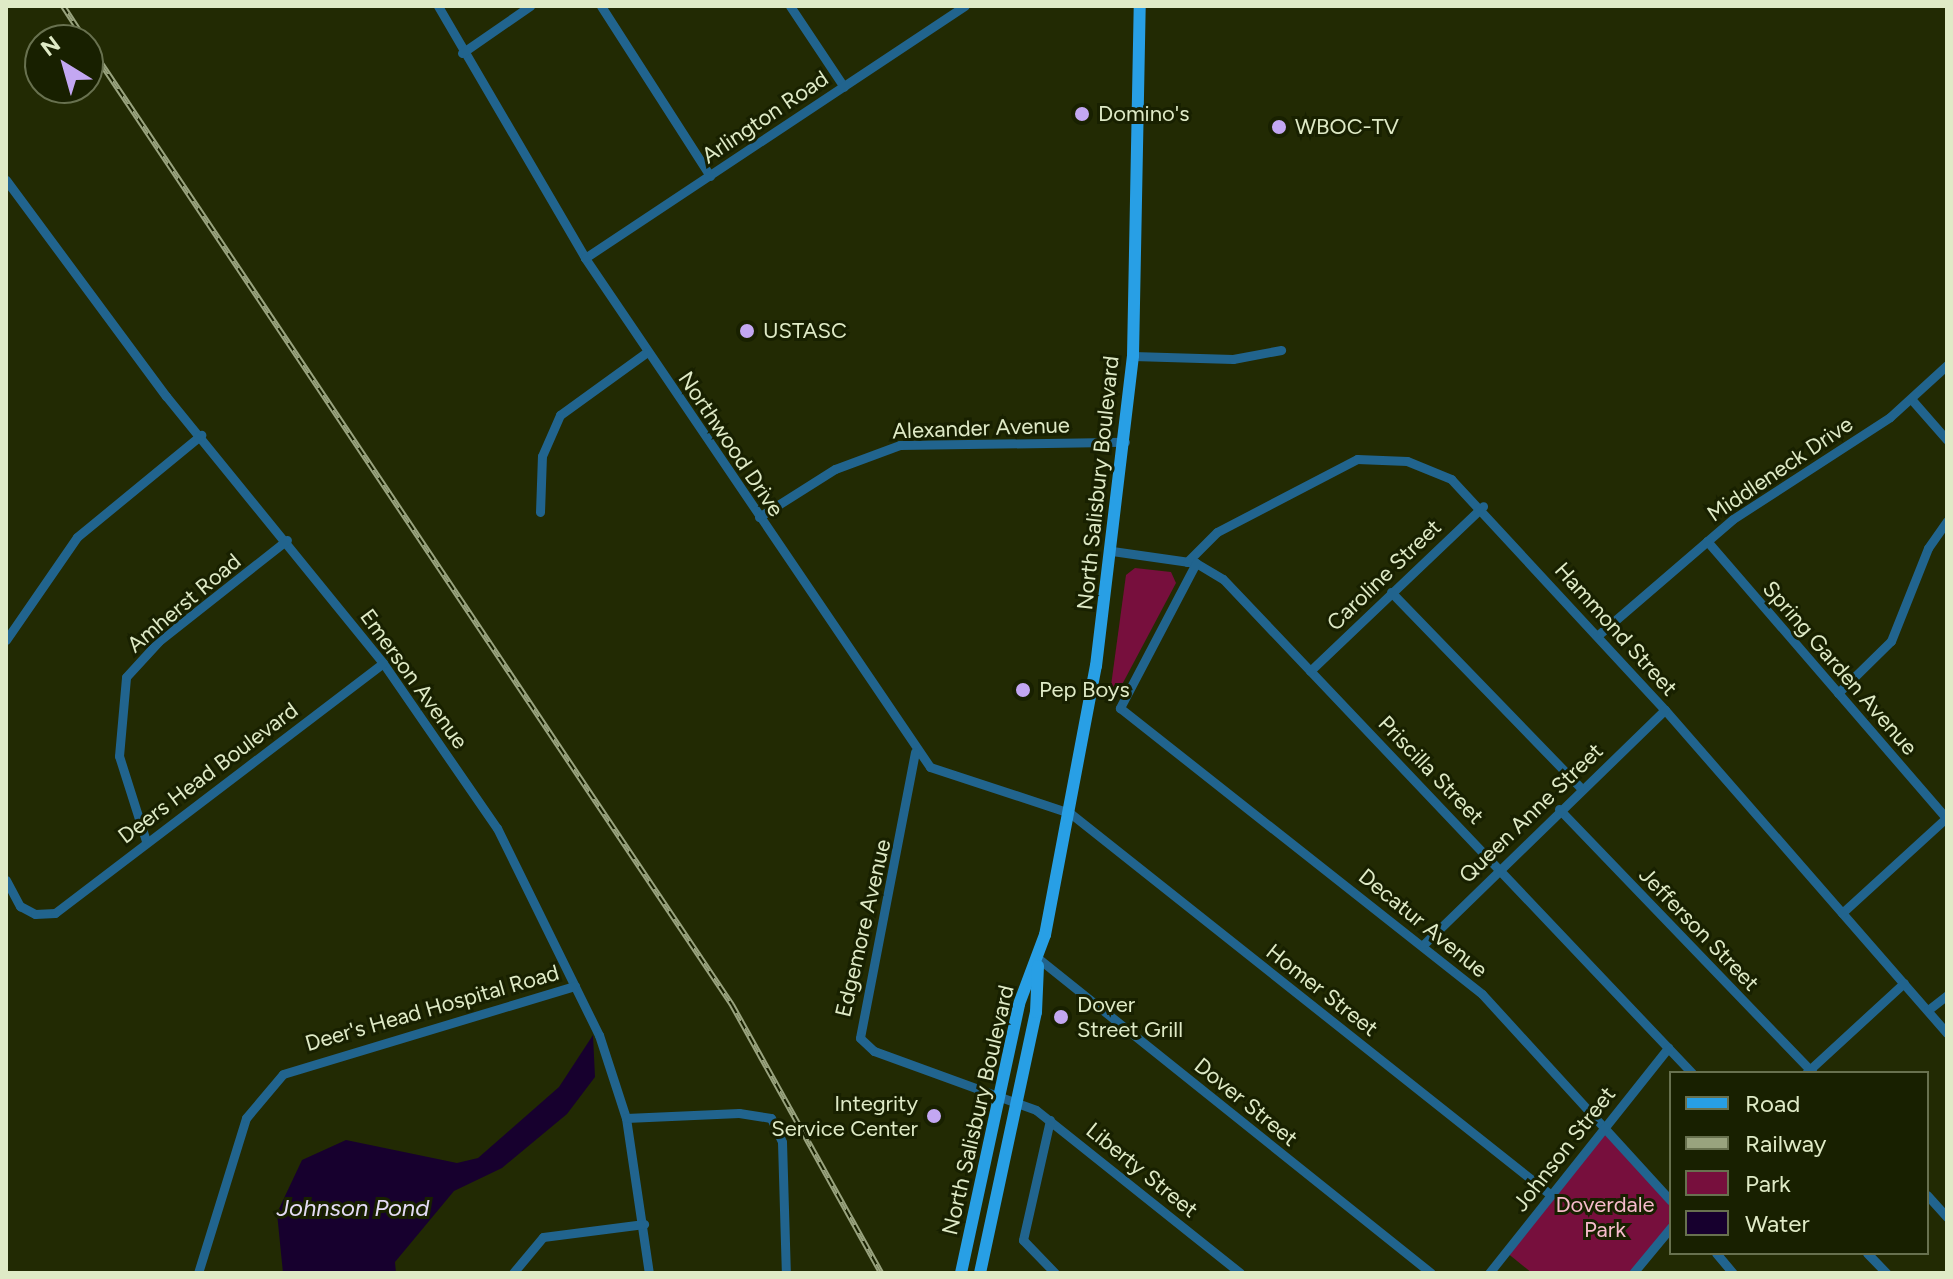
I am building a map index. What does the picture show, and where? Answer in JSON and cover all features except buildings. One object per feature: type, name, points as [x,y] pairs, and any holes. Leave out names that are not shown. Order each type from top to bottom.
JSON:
[{"type":"main road","name":"North Salisbury Boulevard","points":[[980,1273],[1017,1102],[1039,959],[1070,813],[1112,551],[1133,356],[1140,6]]},
{"type":"main road","name":"North Salisbury Boulevard","points":[[961,1273],[1019,1004],[1039,959]]},
{"type":"street","name":"Northwood Drive","points":[[438,6],[462,53],[585,258],[915,752],[941,775],[1070,813]]},
{"type":"street","points":[[462,53],[530,6]]},
{"type":"street","points":[[601,6],[710,176]]},
{"type":"street","points":[[790,6],[844,87]]},
{"type":"street","name":"Arlington Road","points":[[585,258],[965,6]]},
{"type":"street","name":"Emerson Avenue","points":[[6,180],[201,435],[383,663],[497,828],[575,986],[626,1118],[649,1273]]},
{"type":"street","points":[[1133,356],[1233,359],[1281,350]]},
{"type":"street","points":[[540,512],[542,456],[560,415],[647,352]]},
{"type":"street","name":"Middleneck Drive","points":[[1597,636],[1707,541],[1912,400],[1947,365]]},
{"type":"street","points":[[1912,400],[1947,440]]},
{"type":"street","points":[[6,640],[77,537],[201,435]]},
{"type":"street","name":"Alexander Avenue","points":[[759,517],[835,469],[900,445],[1125,442]]},
{"type":"street","name":"Hammond Street","points":[[1120,708],[1191,562],[1217,532],[1357,459],[1422,465],[1483,506],[1947,1033]]},
{"type":"street","name":"Caroline Street","points":[[1310,671],[1483,506]]},
{"type":"street","points":[[1838,693],[1891,641],[1928,548],[1947,521]]},
{"type":"street","name":"Amherst Road","points":[[146,841],[120,764],[119,702],[126,677],[159,641],[287,540]]},
{"type":"street","name":"Spring Garden Avenue","points":[[1707,541],[1946,818]]},
{"type":"street","name":"Priscilla Street","points":[[1112,551],[1191,562],[1223,579],[1690,1071]]},
{"type":"street","points":[[1391,592],[1581,788]]},
{"type":"street","name":"Deers Head Boulevard","points":[[6,880],[20,906],[55,913],[383,663]]},
{"type":"street","name":"Decatur Avenue","points":[[1120,708],[1424,944],[1505,1015],[1669,1199]]},
{"type":"street","name":"Queen Anne Street","points":[[1424,944],[1499,867],[1665,710]]},
{"type":"street","name":"Edgemore Avenue","points":[[915,752],[860,1038],[874,1051],[1017,1102]]},
{"type":"street","name":"Jefferson Street","points":[[1559,809],[1808,1071]]},
{"type":"street","name":"Homer Street","points":[[1070,813],[1551,1195]]},
{"type":"street","points":[[1842,913],[1946,818]]},
{"type":"street","name":"Dover Street","points":[[1039,959],[1431,1273]]},
{"type":"street","points":[[1810,1071],[1904,983]]},
{"type":"street","name":"Deer's Head Hospital Road","points":[[198,1273],[246,1118],[283,1074],[575,986]]},
{"type":"street","points":[[1928,1010],[1947,995]]},
{"type":"street","name":"Johnson Street","points":[[1489,1273],[1668,1048]]},
{"type":"street","name":"Liberty Street","points":[[1017,1102],[1050,1120],[1240,1273]]},
{"type":"street","points":[[626,1118],[762,1113],[782,1142],[786,1273]]},
{"type":"street","points":[[1050,1120],[1024,1230],[1029,1253],[1055,1273]]},
{"type":"street","points":[[1929,1197],[1947,1217]]},
{"type":"street","points":[[513,1273],[543,1237],[644,1224]]},
{"type":"street","points":[[1633,1273],[1669,1229]]},
{"type":"street","points":[[1718,1255],[1733,1273]]},
{"type":"street","points":[[1869,1255],[1886,1273]]},
{"type":"green space","points":[[1135,568],[1171,572],[1176,583],[1117,694],[1110,693],[1126,575]]},
{"type":"green space","name":"Doverdale Park","points":[[1603,1127],[1669,1199],[1669,1229],[1633,1273],[1532,1273],[1506,1252]]},
{"type":"water","name":"Johnson Pond","points":[[593,1035],[595,1077],[567,1114],[502,1168],[454,1191],[395,1262],[396,1273],[283,1273],[277,1213],[302,1160],[346,1140],[457,1163],[478,1158],[559,1087]]},
{"type":"railway","points":[[63,6],[75,24]]},
{"type":"railway","points":[[104,68],[732,1005],[881,1273]]},
{"type":"place","name":"Domino's","points":[[1082,114]]},
{"type":"place","name":"WBOC-TV","points":[[1279,127]]},
{"type":"place","name":"USTASC","points":[[747,331]]},
{"type":"place","name":"Pep Boys","points":[[1023,690]]},
{"type":"place","name":"Dover Street Grill","points":[[1061,1017]]},
{"type":"place","name":"Integrity Service Center","points":[[934,1116]]}]
